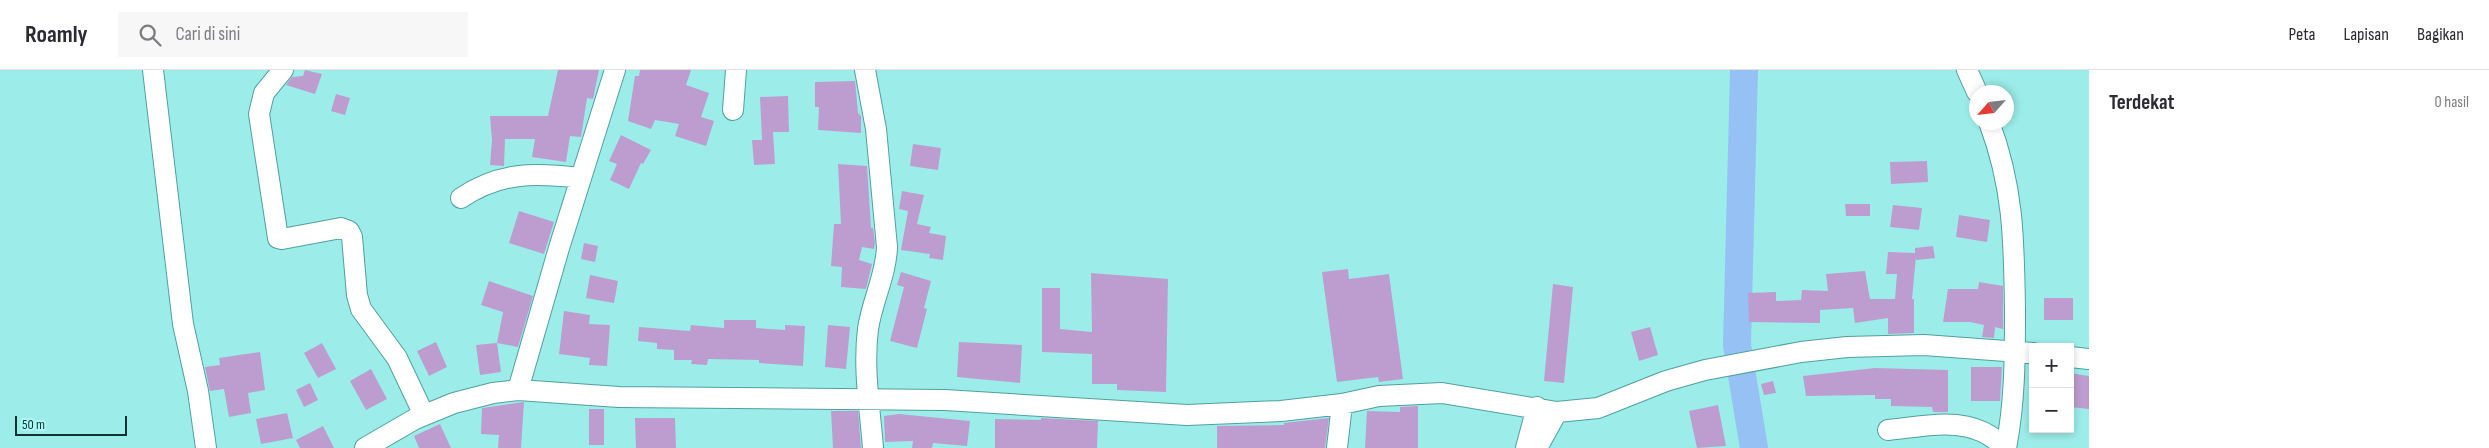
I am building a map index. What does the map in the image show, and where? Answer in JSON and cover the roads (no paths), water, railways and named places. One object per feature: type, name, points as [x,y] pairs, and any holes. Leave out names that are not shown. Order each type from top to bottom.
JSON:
[{"type":"street","points":[[153,70],[165,187],[184,324],[198,391],[206,448]]},
{"type":"street","points":[[283,70],[264,93],[259,114],[278,238],[282,239],[341,228],[349,231],[352,237],[356,295],[361,309],[397,358],[424,416]]},
{"type":"street","points":[[518,390],[615,70]]},
{"type":"street","points":[[733,110],[736,70]]},
{"type":"street","points":[[865,70],[876,129],[887,247],[886,263],[868,332],[867,400],[873,448]]},
{"type":"street","points":[[1967,70],[1974,85]]},
{"type":"street","points":[[1888,430],[1950,425],[1967,427],[1984,433],[2006,448],[2024,352],[2013,225],[2003,162],[1992,130]]},
{"type":"street","points":[[461,198],[476,188],[520,175],[581,178]]},
{"type":"street","points":[[365,448],[393,430],[473,397],[518,390],[619,396],[1006,403],[1187,415],[1253,413],[1342,404],[1379,396],[1442,393],[1557,412],[1598,408],[1666,381],[1705,370],[1801,352],[1847,346],[1924,345],[2024,352]]},
{"type":"street","points":[[2074,357],[2089,359]]},
{"type":"street","points":[[1337,448],[1342,404]]},
{"type":"street","points":[[1526,448],[1537,408]]},
{"type":"street","points":[[1537,448],[1557,412]]},
{"type":"waterway","points":[[1744,70],[1737,345],[1754,448]]}]
